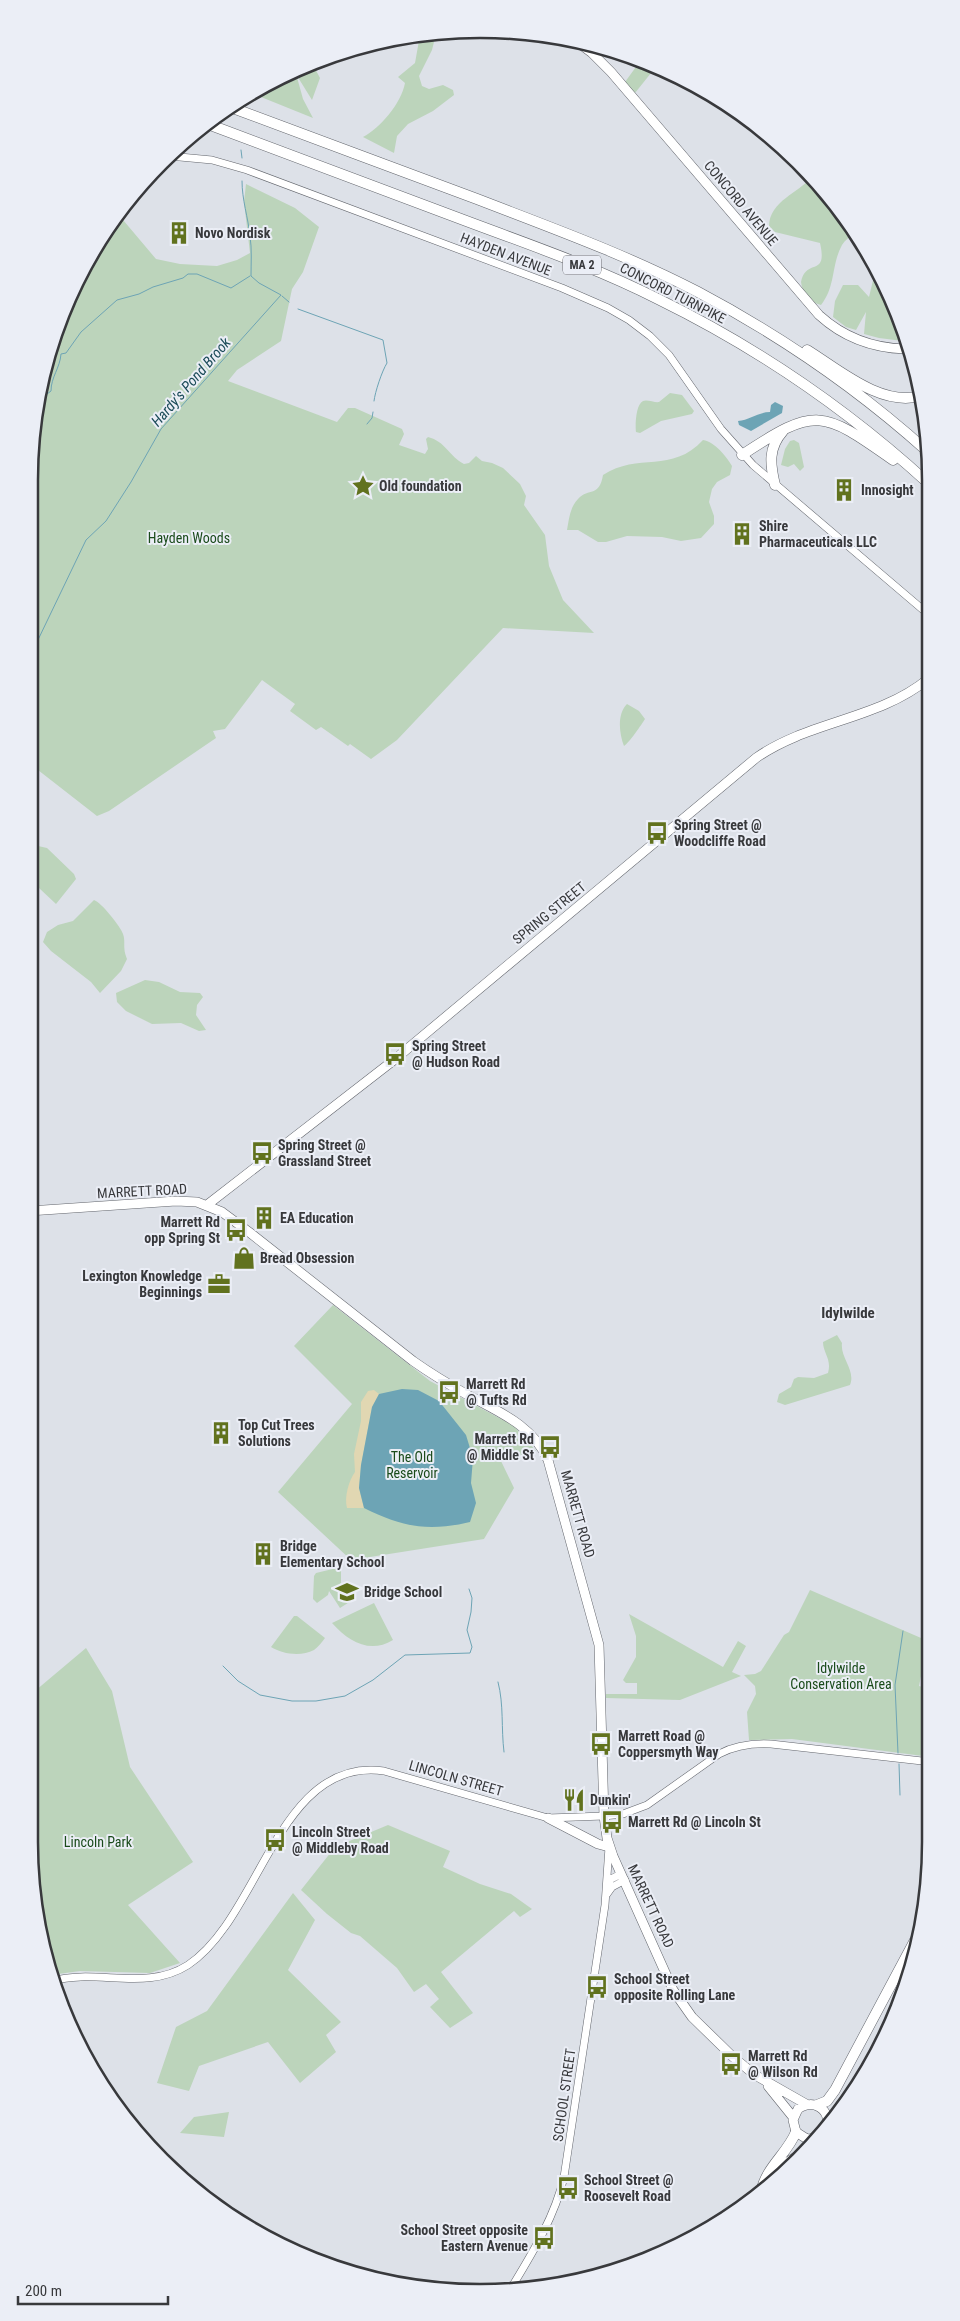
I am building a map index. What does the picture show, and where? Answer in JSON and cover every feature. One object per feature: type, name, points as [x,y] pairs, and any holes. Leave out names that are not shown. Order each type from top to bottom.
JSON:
[{"type":"highway","name":"CONCORD TURNPIKE","points":[[238,110],[600,246],[683,284],[766,332],[852,390],[922,447]]},
{"type":"highway","name":"CONCORD TURNPIKE","points":[[214,127],[574,262],[658,298],[730,337],[784,371],[858,424],[922,477]]},
{"type":"highway","points":[[766,332],[792,341],[881,394],[900,399],[915,397]]},
{"type":"highway","points":[[742,455],[785,428],[806,420],[818,420],[832,422],[849,430],[922,478]]},
{"type":"highway","points":[[775,485],[771,466],[771,453],[776,440],[785,428]]},
{"type":"highway","points":[[812,2105],[827,2101],[835,2090],[907,1954]]},
{"type":"highway","points":[[766,2179],[767,2174],[787,2149],[796,2132]]},
{"type":"main road","name":"CONCORD AVENUE","points":[[591,52],[611,72],[819,315],[840,330],[858,339],[880,346],[902,349]]},
{"type":"main road","name":"SPRING STREET","points":[[208,1205],[394,1060],[756,758],[774,746],[799,735],[890,702],[922,683]]},
{"type":"main road","name":"MARRETT ROAD","points":[[38,1210],[176,1201],[208,1205],[222,1212],[249,1232],[413,1361],[449,1384],[518,1423],[541,1446],[550,1468],[599,1645],[604,1816],[610,1847],[668,1978],[686,2010],[733,2057],[765,2082],[812,2105]]},
{"type":"main road","points":[[548,1818],[598,1844],[610,1847]]},
{"type":"main road","points":[[765,2082],[793,2117]]},
{"type":"main road","points":[[808,2138],[804,2138],[796,2132],[793,2117],[798,2109],[812,2105],[825,2112],[826,2116]]},
{"type":"street","name":"HAYDEN AVENUE","points":[[178,157],[208,160],[247,170],[548,283],[608,308],[636,325],[669,355],[721,430],[742,455],[922,609]]},
{"type":"street","name":"LINCOLN STREET","points":[[60,1979],[88,1976],[130,1980],[152,1978],[172,1973],[198,1958],[215,1940],[282,1834],[308,1798],[326,1782],[346,1773],[359,1770],[384,1771],[548,1818],[623,1814],[648,1805],[719,1754],[748,1744],[772,1744],[922,1761]]},
{"type":"street","name":"SCHOOL STREET","points":[[514,2282],[551,2216],[560,2194],[567,2160],[606,1897],[610,1847]]},
{"type":"street","points":[[606,1886],[611,1879],[623,1877]]},
{"type":"street","points":[[606,1897],[612,1887],[623,1877]]},
{"type":"green space","points":[[432,40],[434,42],[432,50],[419,76],[422,86],[429,89],[443,85],[453,90],[454,95],[433,111],[408,124],[397,136],[394,153],[363,137],[376,128],[389,115],[403,91],[405,83],[398,77],[415,63],[419,42]]},
{"type":"green space","points":[[636,66],[652,72],[635,93],[625,82]]},
{"type":"green space","points":[[315,69],[320,78],[312,100],[299,76]]},
{"type":"green space","points":[[297,77],[303,99],[313,118],[260,97]]},
{"type":"green space","points":[[807,182],[813,188],[850,236],[843,243],[836,260],[829,290],[821,305],[813,302],[807,296],[801,282],[807,270],[819,264],[821,260],[820,243],[775,232],[769,226],[774,210],[779,204]]},
{"type":"green space","name":"Hayden Woods","points":[[246,184],[295,208],[319,227],[303,272],[292,289],[281,341],[237,370],[228,381],[337,422],[348,408],[355,408],[402,429],[404,434],[399,445],[425,454],[428,449],[426,439],[428,437],[443,445],[464,464],[469,463],[476,456],[482,461],[503,468],[520,484],[526,496],[524,505],[545,535],[549,566],[563,600],[594,633],[503,628],[397,740],[371,759],[321,727],[316,730],[290,711],[295,704],[262,680],[225,729],[213,731],[216,738],[109,811],[97,816],[38,770],[38,451],[46,394],[61,338],[71,311],[97,259],[123,220],[156,259],[180,264],[217,266],[237,260],[250,253],[244,202]]},
{"type":"green space","points":[[874,278],[900,341],[864,334],[866,312],[856,330],[846,327],[833,317],[835,301],[843,285],[858,285],[869,297]]},
{"type":"green space","points":[[670,393],[682,395],[694,411],[692,414],[661,421],[640,433],[636,432],[636,415],[641,403],[643,401],[659,402]]},
{"type":"green space","points":[[703,440],[716,446],[732,466],[730,475],[717,482],[712,489],[709,502],[714,516],[714,524],[701,538],[681,541],[662,537],[627,536],[606,542],[598,542],[578,530],[567,530],[570,513],[575,502],[582,495],[596,490],[603,475],[616,468],[679,457]]},
{"type":"green space","points":[[794,440],[799,443],[804,467],[800,471],[794,464],[788,467],[781,465],[785,449],[790,441]]},
{"type":"green space","points":[[627,704],[639,711],[645,719],[624,746],[620,718]]},
{"type":"green space","points":[[38,846],[47,848],[74,874],[76,879],[56,904],[39,888]]},
{"type":"green space","points":[[94,900],[106,910],[121,931],[124,937],[127,959],[121,971],[100,993],[91,982],[51,951],[43,942],[47,932],[58,925],[73,921]]},
{"type":"green space","points":[[145,980],[159,982],[180,992],[200,993],[203,997],[197,1005],[196,1015],[206,1030],[199,1031],[181,1023],[152,1024],[126,1011],[117,1002],[116,993]]},
{"type":"green space","name":"The Old Reservoir","points":[[333,1305],[430,1381],[514,1426],[536,1451],[501,1461],[514,1488],[484,1539],[351,1560],[278,1492],[352,1404],[294,1346]]},
{"type":"green space","points":[[837,1335],[842,1343],[843,1354],[850,1369],[850,1385],[785,1405],[777,1402],[779,1394],[791,1387],[794,1379],[798,1377],[814,1378],[828,1373],[829,1364],[823,1342]]},
{"type":"green space","points":[[341,1567],[341,1583],[337,1586],[340,1584],[351,1601],[340,1608],[329,1591],[328,1595],[317,1603],[313,1599],[314,1576],[316,1573]]},
{"type":"green space","name":"Idylwilde Conservation Area","points":[[810,1590],[922,1638],[922,1671],[919,1686],[922,1687],[922,1756],[792,1739],[749,1740],[747,1712],[756,1694],[755,1686],[744,1675],[755,1674],[761,1671],[784,1635],[789,1632]]},
{"type":"green space","points":[[374,1603],[393,1640],[376,1646],[360,1644],[345,1636],[332,1623]]},
{"type":"green space","points":[[629,1614],[723,1667],[738,1641],[746,1646],[732,1672],[741,1676],[680,1700],[606,1698],[606,1694],[637,1694],[637,1683],[626,1683],[623,1680],[636,1657],[636,1636]]},
{"type":"green space","points":[[294,1616],[297,1616],[325,1638],[314,1650],[292,1654],[271,1647]]},
{"type":"green space","name":"Lincoln Park","points":[[86,1648],[112,1691],[130,1767],[193,1862],[128,1905],[180,1963],[150,1973],[80,1971],[58,1974],[46,1927],[38,1870],[38,1688]]},
{"type":"green space","points":[[388,1825],[450,1851],[443,1867],[480,1884],[511,1894],[532,1909],[520,1917],[514,1911],[441,1972],[473,2013],[450,2028],[430,2007],[439,1999],[426,1984],[414,1992],[397,1968],[360,1936],[351,1933],[327,1914],[301,1890],[335,1847]]},
{"type":"green space","points":[[293,1893],[315,1920],[288,1970],[341,2022],[326,2035],[336,2052],[300,2083],[268,2042],[199,2066],[189,2091],[157,2083],[176,2027],[207,2011]]},
{"type":"green space","points":[[229,2112],[224,2137],[180,2133],[194,2117]]},
{"type":"sand","points":[[374,1390],[379,1394],[372,1407],[361,1465],[359,1488],[364,1508],[347,1508],[348,1489],[355,1472],[354,1454],[361,1421],[361,1402],[368,1391]]},
{"type":"water","points":[[775,402],[783,406],[782,413],[751,431],[739,425],[738,421],[770,412],[771,405]]},
{"type":"water","points":[[402,1389],[418,1390],[439,1401],[466,1435],[473,1458],[471,1483],[476,1503],[470,1522],[441,1527],[416,1526],[391,1520],[364,1508],[359,1488],[361,1465],[372,1407],[379,1394]]},
{"type":"waterway","points":[[241,150],[242,158]]},
{"type":"waterway","name":"Hardy's Pond Brook","points":[[38,640],[86,540],[106,521],[161,429],[281,295],[259,283],[251,276],[251,241],[242,181]]},
{"type":"waterway","points":[[46,394],[51,391],[52,381],[61,354],[66,353],[81,332],[117,300],[183,278],[188,274],[197,274],[231,288],[250,276]]},
{"type":"waterway","points":[[282,296],[289,302]]},
{"type":"waterway","points":[[298,309],[383,340],[387,363],[374,401]]},
{"type":"waterway","points":[[367,424],[372,418],[373,412]]},
{"type":"waterway","points":[[223,1666],[238,1681],[260,1695],[292,1701],[316,1701],[345,1696],[373,1680],[405,1655],[470,1653],[472,1647],[467,1630],[472,1598],[469,1589]]},
{"type":"waterway","points":[[898,1753],[895,1685],[903,1631]]},
{"type":"waterway","points":[[498,1682],[501,1699],[504,1752]]},
{"type":"waterway","points":[[899,1764],[900,1795]]},
{"type":"place","name":"Novo Nordisk","points":[[179,233]]},
{"type":"place","name":"Old foundation","points":[[363,486]]},
{"type":"place","name":"Innosight","points":[[844,490]]},
{"type":"place","name":"Shire Pharmaceuticals LLC","points":[[742,534]]},
{"type":"place","name":"Spring Street @ Woodcliffe Road","points":[[657,833]]},
{"type":"place","name":"Spring Street @ Hudson Road","points":[[395,1054]]},
{"type":"place","name":"Spring Street @ Grassland Street","points":[[262,1153]]},
{"type":"place","name":"EA Education","points":[[264,1218]]},
{"type":"place","name":"Marrett Rd opp Spring St","points":[[236,1230]]},
{"type":"place","name":"Bread Obsession","points":[[244,1258]]},
{"type":"place","name":"Lexington Knowledge Beginnings","points":[[219,1284]]},
{"type":"place","name":"Marrett Rd @ Tufts Rd","points":[[449,1392]]},
{"type":"place","name":"Top Cut Trees Solutions","points":[[221,1433]]},
{"type":"place","name":"Marrett Rd @ Middle St","points":[[550,1447]]},
{"type":"place","name":"Bridge Elementary School","points":[[263,1554]]},
{"type":"place","name":"Bridge School","points":[[347,1592]]},
{"type":"place","name":"Marrett Road @ Coppersmyth Way","points":[[601,1744]]},
{"type":"place","name":"Dunkin'","points":[[574,1800]]},
{"type":"place","name":"Marrett Rd @ Lincoln St","points":[[612,1822]]},
{"type":"place","name":"Lincoln Street @ Middleby Road","points":[[275,1840]]},
{"type":"place","name":"School Street opposite Rolling Lane","points":[[597,1987]]},
{"type":"place","name":"Marrett Rd @ Wilson Rd","points":[[731,2064]]},
{"type":"place","name":"School Street @ Roosevelt Road","points":[[568,2188]]},
{"type":"place","name":"School Street opposite Eastern Avenue","points":[[544,2238]]},
{"type":"district","name":"Idylwilde","points":[[848,1313]]}]
